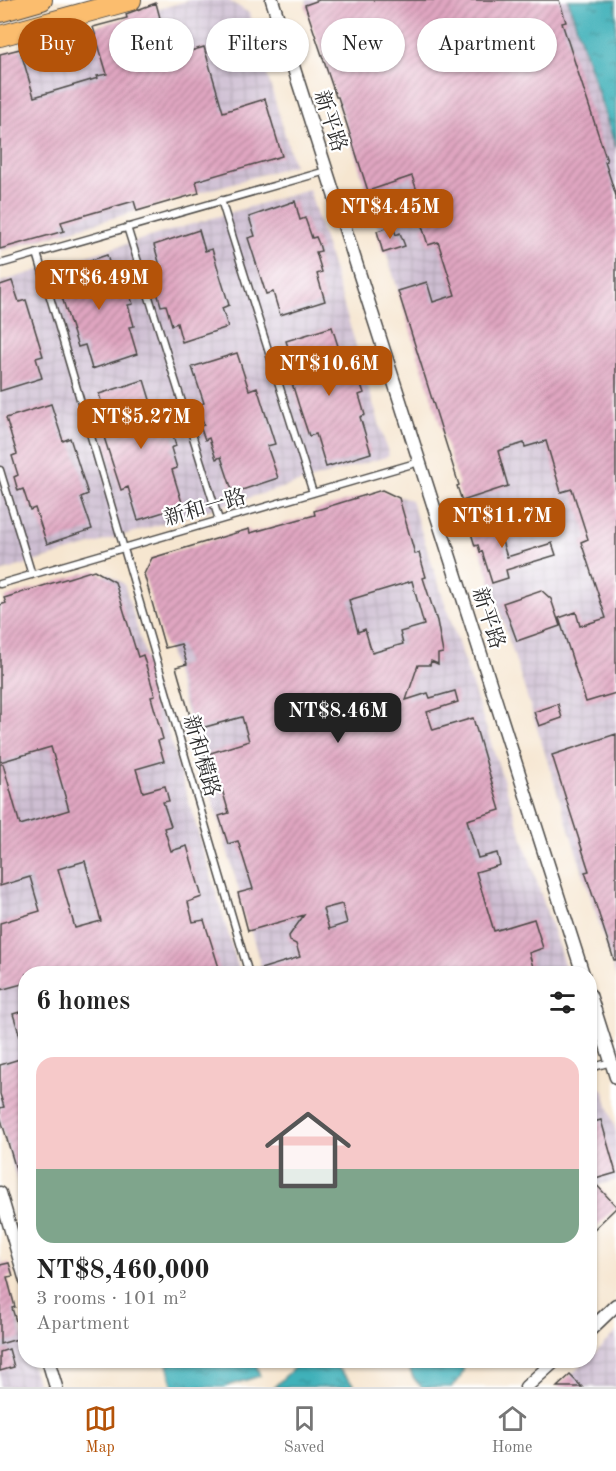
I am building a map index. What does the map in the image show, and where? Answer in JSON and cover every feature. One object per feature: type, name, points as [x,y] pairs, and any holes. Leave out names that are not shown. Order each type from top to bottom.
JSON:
[{"type":"main road","points":[[0,12],[42,0]]},
{"type":"main road","points":[[0,36],[131,0]]},
{"type":"street","name":"新平路","points":[[272,0],[580,966]]},
{"type":"street","points":[[597,1017],[616,1077]]},
{"type":"street","points":[[0,1193],[18,1255]]},
{"type":"street","points":[[597,1323],[616,1305]]},
{"type":"street","points":[[50,1368],[56,1387]]},
{"type":"street","points":[[526,1387],[547,1368]]},
{"type":"lane","points":[[0,264],[327,171]]},
{"type":"lane","points":[[221,200],[313,493]]},
{"type":"lane","points":[[127,227],[219,520]]},
{"type":"lane","name":"新和橫路","points":[[37,253],[247,966]]},
{"type":"lane","name":"新和一路","points":[[0,584],[419,462]]},
{"type":"lane","points":[[0,470],[32,575]]},
{"type":"lane","points":[[597,1066],[611,1062]]},
{"type":"lane","points":[[12,1236],[18,1234]]},
{"type":"shaded area","points":[[190,0],[228,0],[249,13],[250,18],[206,18],[206,72],[266,72],[294,165],[0,251],[0,55],[18,50],[18,72],[97,72],[97,27],[109,23],[109,72],[194,72],[194,18],[128,18]]},
{"type":"shaded area","points":[[306,0],[568,0],[616,148],[616,977],[329,72],[405,72],[405,18],[321,18],[321,47]]},
{"type":"shaded area","points":[[309,189],[389,456],[0,572],[0,282]]},
{"type":"shaded area","points":[[386,493],[411,500],[565,966],[261,966],[149,583]]},
{"type":"shaded area","points":[[109,574],[124,584],[238,966],[18,966],[18,1184],[0,1123],[0,608]]},
{"type":"shaded area","points":[[597,1087],[603,1089],[616,1132],[616,1180],[597,1186]]},
{"type":"shaded area","points":[[0,1257],[18,1319],[18,1368],[33,1368],[38,1387],[0,1387]]},
{"type":"shaded area","points":[[616,1332],[616,1387],[558,1387],[578,1368],[597,1368],[597,1351]]},
{"type":"water","points":[[568,0],[616,0],[616,148]]},
{"type":"water","points":[[168,1368],[257,1368],[260,1376],[224,1387],[173,1387]]},
{"type":"water","points":[[294,1368],[338,1368],[353,1384],[350,1387],[274,1387]]},
{"type":"water","points":[[463,1368],[461,1376],[451,1387],[422,1387],[416,1382],[410,1369]]},
{"type":"building","points":[[319,0],[559,0],[566,22],[562,23],[607,161],[605,162],[616,196],[616,693],[586,702],[559,618],[576,612],[580,626],[606,618],[581,542],[588,539],[572,489],[561,492],[546,441],[525,447],[524,443],[498,451],[508,486],[462,501],[398,291],[427,282],[433,302],[455,295],[438,242],[428,245],[422,226],[428,224],[412,176],[368,191],[338,97],[336,97],[328,72],[405,72],[405,18],[321,18],[321,52],[305,5]]},
{"type":"building","points":[[156,3],[160,18],[127,18],[126,14]]},
{"type":"building","points":[[109,23],[109,72],[194,72],[194,50],[204,47],[206,72],[211,72],[223,112],[265,99],[282,156],[196,181],[199,193],[137,211],[134,201],[61,222],[64,231],[0,249],[0,54],[18,50],[18,72],[27,72],[34,97],[107,74],[97,40],[97,26]]},
{"type":"building","points":[[295,201],[300,220],[305,218],[312,238],[316,237],[319,244],[321,251],[316,252],[322,272],[317,274],[325,301],[280,315],[273,292],[266,294],[248,238],[255,236],[249,217]]},
{"type":"building","points":[[393,226],[396,235],[400,233],[405,246],[383,253],[377,231]]},
{"type":"building","points":[[199,230],[205,251],[212,249],[229,305],[222,308],[228,327],[182,342],[177,323],[172,325],[166,305],[161,306],[157,292],[161,291],[155,270],[161,269],[154,245]]},
{"type":"building","points":[[107,255],[112,273],[118,271],[124,291],[128,290],[133,304],[128,305],[134,326],[129,327],[137,354],[92,369],[85,345],[78,347],[60,291],[67,289],[61,270]]},
{"type":"building","points":[[12,281],[19,302],[26,300],[43,356],[36,358],[42,378],[0,391],[0,285]]},
{"type":"building","points":[[332,327],[343,362],[348,361],[355,380],[359,379],[364,393],[359,395],[365,415],[360,417],[371,453],[326,467],[316,434],[309,436],[299,406],[291,380],[298,378],[286,341]]},
{"type":"building","points":[[237,353],[249,390],[257,387],[275,444],[267,446],[278,478],[233,493],[221,457],[216,459],[209,438],[205,440],[200,426],[204,425],[198,405],[204,403],[192,367]]},
{"type":"building","points":[[144,380],[155,416],[161,414],[167,434],[172,432],[176,446],[171,448],[177,468],[172,470],[183,506],[138,520],[128,487],[121,490],[103,434],[110,431],[99,394]]},
{"type":"building","points":[[51,404],[63,441],[70,438],[88,494],[81,497],[92,529],[47,544],[35,508],[30,510],[23,489],[18,491],[14,477],[18,475],[12,456],[17,454],[6,418]]},
{"type":"building","points":[[382,490],[399,498],[415,554],[419,553],[426,577],[423,578],[437,621],[443,653],[438,654],[438,664],[431,661],[430,665],[418,665],[406,700],[428,693],[430,698],[455,691],[458,702],[427,712],[433,730],[473,718],[500,810],[467,820],[478,858],[497,853],[500,865],[476,872],[494,931],[534,919],[543,948],[529,953],[533,966],[270,966],[300,957],[296,944],[290,941],[289,936],[304,915],[248,931],[238,893],[253,889],[238,841],[228,844],[219,816],[229,813],[216,769],[206,772],[201,756],[249,741],[242,717],[194,730],[176,667],[187,664],[181,644],[165,648],[144,574],[152,558],[249,529],[250,533],[315,515],[314,511]],"holes":[[[412,581],[424,625],[400,632],[403,644],[372,653],[365,629],[358,632],[349,600]],[[342,904],[347,923],[329,929],[323,909]]]},
{"type":"building","points":[[479,516],[480,521],[494,516],[507,557],[552,543],[556,555],[506,570],[508,578],[492,583],[482,551],[480,552],[478,545],[475,546],[467,520]]},
{"type":"building","points":[[94,570],[115,582],[138,657],[143,655],[155,696],[151,697],[163,739],[158,741],[164,761],[136,769],[143,792],[165,786],[169,801],[163,802],[171,826],[164,828],[171,851],[187,846],[202,897],[188,902],[193,922],[204,920],[218,966],[18,966],[18,985],[0,990],[0,923],[40,911],[30,877],[0,886],[0,764],[3,764],[20,825],[69,810],[51,747],[0,762],[0,605],[6,603],[4,598]],"holes":[[[85,861],[101,921],[75,928],[58,869]]]},
{"type":"building","points":[[541,590],[551,599],[560,626],[517,641],[503,603]]},
{"type":"building","points":[[558,704],[562,718],[539,726],[534,712]]},
{"type":"building","points":[[616,734],[616,960],[614,960],[585,872],[589,871],[552,755]]},
{"type":"building","points":[[18,1012],[18,1030],[13,1014]]},
{"type":"building","points":[[18,1059],[18,1176],[0,1116],[0,1108],[4,1107],[0,1094],[0,1065]]},
{"type":"building","points":[[601,1120],[616,1173],[597,1179],[597,1121]]},
{"type":"building","points":[[597,1185],[616,1206],[597,1226]]},
{"type":"building","points":[[9,1263],[13,1276],[7,1277],[15,1307],[12,1308],[18,1328],[18,1339],[0,1344],[0,1265]]},
{"type":"building","points":[[9,1349],[14,1367],[0,1371],[0,1352]]},
{"type":"building","points":[[570,1375],[582,1387],[557,1387]]}]
